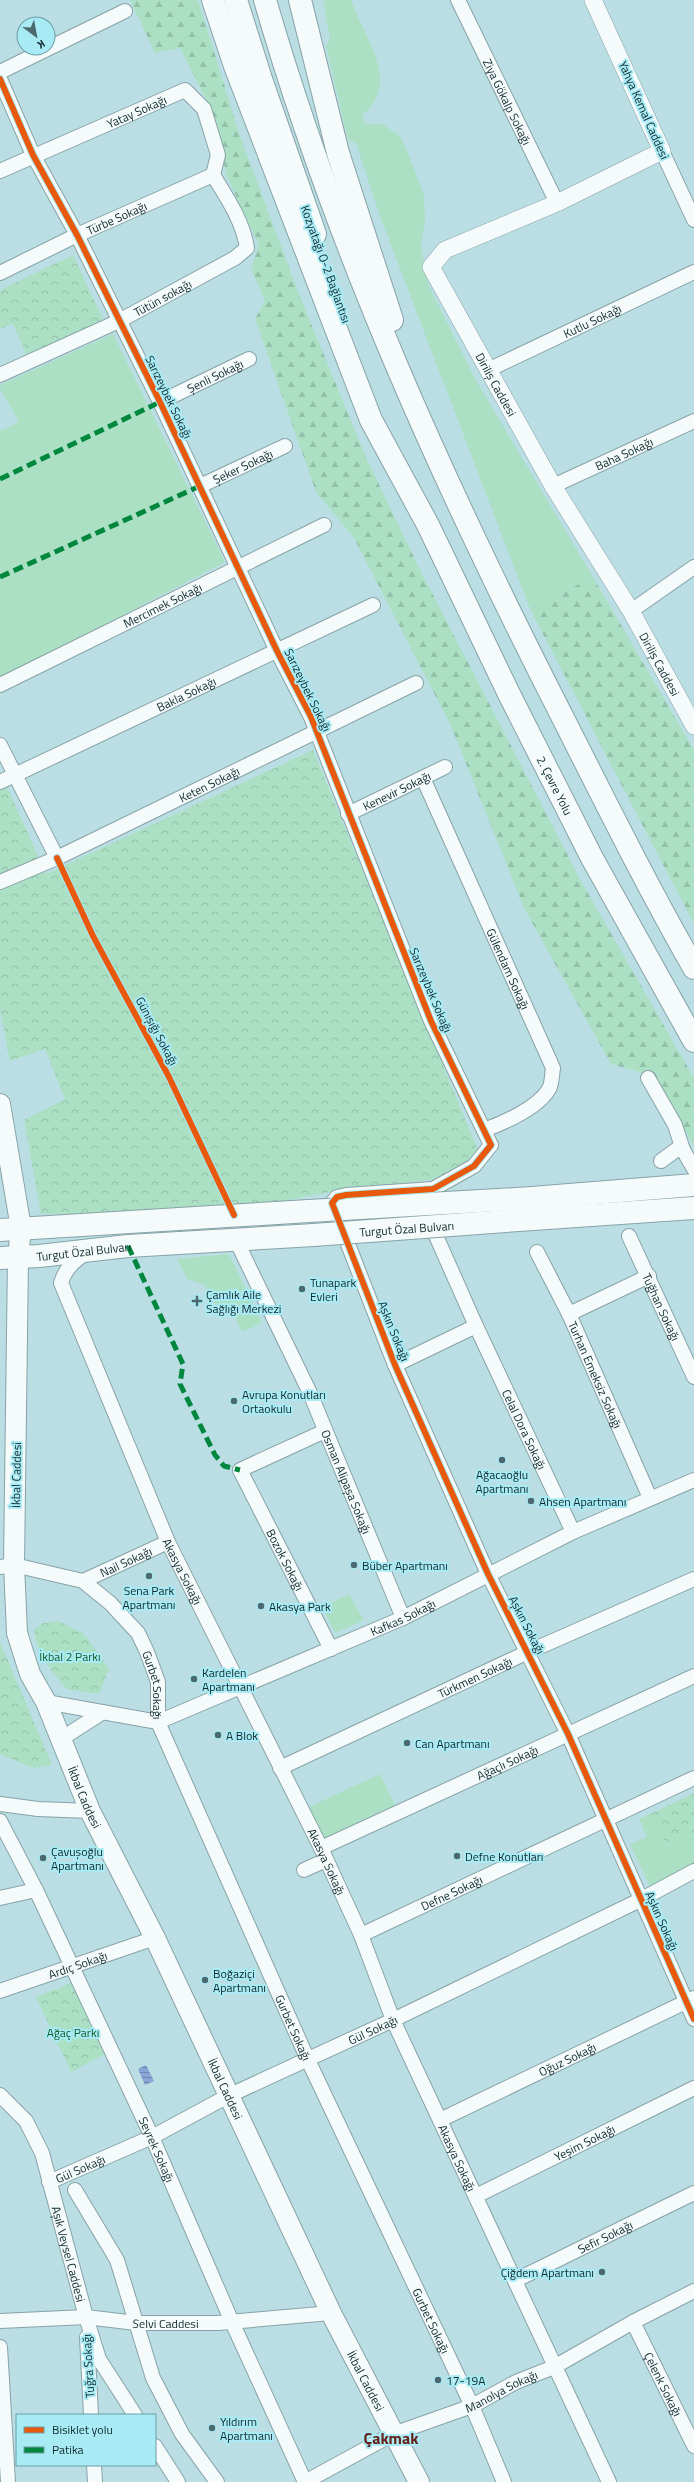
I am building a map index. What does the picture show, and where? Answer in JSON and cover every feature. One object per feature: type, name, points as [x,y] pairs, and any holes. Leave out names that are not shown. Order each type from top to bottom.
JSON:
[{"type":"main road","points":[[213,0],[235,66],[371,420],[428,525]]},
{"type":"main road","name":"Kozyatağı O-2 Bağlantısı","points":[[236,0],[260,80],[312,227],[368,379],[428,525]]},
{"type":"main road","points":[[265,0],[330,197],[395,367],[531,656],[621,832],[694,968]]},
{"type":"main road","points":[[300,0],[338,153],[403,353],[462,510]]},
{"type":"main road","name":"2. Çevre Yolu","points":[[428,525],[509,694],[592,858],[694,1040]]},
{"type":"main road","name":"İkbal Caddesi","points":[[0,1104],[10,1229],[7,1566],[17,1633],[30,1674],[46,1702],[90,1811],[155,1938],[331,2313],[419,2482]]},
{"type":"main road","name":"Turgut Özal Bulvarı","points":[[9,1258],[128,1246],[235,1238],[314,1235],[533,1208],[684,1186]]},
{"type":"main road","name":"Turgut Özal Bulvarı","points":[[10,1229],[309,1211],[533,1208],[684,1209]]},
{"type":"main road","name":"İkbal Caddesi","points":[[393,2434],[410,2482]]},
{"type":"street","name":"Ziya Gökalp Sokağı","points":[[458,0],[557,203]]},
{"type":"street","name":"Yahya Kemal Caddesi","points":[[593,0],[694,220]]},
{"type":"street","points":[[0,72],[125,11]]},
{"type":"street","name":"Sarızeybek Sokağı","points":[[0,79],[34,155],[77,235],[160,402],[317,733],[431,1021],[491,1145],[474,1166],[434,1189],[337,1197],[332,1203],[345,1240]]},
{"type":"street","name":"Yatay Sokağı","points":[[0,171],[185,90],[204,109],[218,155],[213,175]]},
{"type":"street","name":"Diriliş Caddesi","points":[[662,151],[557,203],[446,250],[431,267],[490,369],[553,486],[631,611],[693,721]]},
{"type":"street","name":"Türbe Sokağı","points":[[0,273],[77,235],[213,175]]},
{"type":"street","name":"Tütün sokağı","points":[[0,375],[119,321],[235,258],[247,248],[245,233],[231,204],[213,175]]},
{"type":"street","name":"Kutlu Sokağı","points":[[490,369],[694,272]]},
{"type":"street","name":"Şenli Sokağı","points":[[160,402],[249,359]]},
{"type":"street","name":"Baha Sokağı","points":[[553,486],[694,421]]},
{"type":"street","name":"Şeker Sokağı","points":[[200,486],[285,446]]},
{"type":"street","name":"Mercimek Sokağı","points":[[0,685],[324,524]]},
{"type":"street","points":[[631,611],[694,567]]},
{"type":"street","name":"Bakla Sokağı","points":[[0,782],[373,605]]},
{"type":"street","name":"Keten Sokağı","points":[[0,882],[57,858],[317,733],[416,683]]},
{"type":"street","points":[[0,745],[57,858]]},
{"type":"street","name":"Kenevir Sokağı","points":[[348,814],[445,767]]},
{"type":"street","name":"Gülendam Sokağı","points":[[423,778],[553,1068],[549,1089],[537,1101],[508,1122],[484,1130]]},
{"type":"street","points":[[648,1078],[675,1125],[683,1150],[694,1169]]},
{"type":"street","points":[[662,1161],[680,1147],[683,1150]]},
{"type":"street","name":"Celal Dora Sokağı","points":[[416,1190],[476,1326],[572,1532]]},
{"type":"street","name":"Tuğhan Sokağı","points":[[629,1236],[649,1276],[694,1377]]},
{"type":"street","name":"Osman Alipaşa Sokağı","points":[[235,1238],[310,1393],[403,1618]]},
{"type":"street","name":"Aşkın Sokağı","points":[[345,1240],[395,1365],[488,1574],[568,1734],[640,1900],[690,2000],[694,2019]]},
{"type":"street","name":"Akasya Sokağı","points":[[90,1251],[64,1272],[61,1283],[168,1542],[323,1854],[361,1934],[393,2020],[516,2280],[554,2367],[609,2482]]},
{"type":"street","name":"Turhan Emeksiz Sokağı","points":[[537,1252],[569,1314],[650,1498]]},
{"type":"street","points":[[569,1314],[649,1276]]},
{"type":"street","points":[[395,1365],[476,1326]]},
{"type":"street","name":"Bozok Sokağı","points":[[325,1431],[240,1470],[331,1649]]},
{"type":"street","name":"Kafkas Sokağı","points":[[158,1722],[403,1618],[572,1532],[694,1480]]},
{"type":"street","name":"Nail Sokağı","points":[[83,1581],[168,1542]]},
{"type":"street","name":"Gurbet Sokağı","points":[[7,1566],[83,1581],[110,1603],[138,1633],[158,1682],[158,1722],[308,2060],[472,2406],[504,2482]]},
{"type":"street","name":"Türkmen Sokağı","points":[[280,1768],[528,1652],[694,1579]]},
{"type":"street","name":"Ağaçlı Sokağı","points":[[304,1870],[323,1854],[568,1734],[694,1676]]},
{"type":"street","points":[[46,1702],[158,1722]]},
{"type":"street","points":[[61,1739],[103,1712]]},
{"type":"street","name":"Defne Sokağı","points":[[361,1934],[605,1818],[694,1778]]},
{"type":"street","points":[[0,1804],[38,1809],[90,1811]]},
{"type":"street","name":"Seyrek Sokağı","points":[[0,1821],[36,1890],[152,2137],[232,2322],[305,2482]]},
{"type":"street","name":"Gül Sokağı","points":[[49,2182],[152,2137],[228,2096],[393,2020],[640,1900],[694,1871]]},
{"type":"street","points":[[0,1898],[36,1890]]},
{"type":"street","name":"Ardıç Sokağı","points":[[0,1991],[73,1968],[155,1938]]},
{"type":"street","name":"Oğuz Sokağı","points":[[440,2120],[690,2000]]},
{"type":"street","name":"Yeşim Sokağı","points":[[476,2196],[694,2088]]},
{"type":"street","name":"Aşık Veysel Caddesi","points":[[0,2095],[26,2121],[42,2153],[86,2317],[100,2359],[134,2414]]},
{"type":"street","points":[[75,2190],[117,2260],[153,2378],[182,2434],[217,2482]]},
{"type":"street","name":"Sefir Sokağı","points":[[516,2280],[694,2193]]},
{"type":"street","name":"Manolya Sokağı","points":[[305,2482],[393,2434],[472,2406],[516,2382],[554,2367],[633,2322],[694,2291]]},
{"type":"street","name":"Selvi Caddesi","points":[[0,2321],[86,2317],[136,2323],[232,2322],[331,2313]]},
{"type":"street","name":"Tuğra Sokağı","points":[[86,2317],[91,2414]]},
{"type":"street","name":"Çelenk Sokağı","points":[[633,2322],[694,2446]]},
{"type":"street","points":[[0,2347],[8,2482]]},
{"type":"street","points":[[156,2448],[178,2482]]},
{"type":"street","points":[[94,2466],[95,2482]]},
{"type":"green space","points":[[130,0],[198,0],[240,136],[301,299],[365,455],[418,566],[582,883],[694,1078],[694,1146],[654,1076],[611,1064],[524,908],[451,726],[354,538],[316,492],[255,319],[265,301],[251,269],[259,245],[227,177],[212,111],[180,48],[155,53]]},
{"type":"green space","points":[[323,0],[351,0],[371,44],[380,74],[379,88],[374,102],[362,115],[366,124],[382,124],[400,136],[410,158],[424,195],[425,222],[421,245],[428,284],[475,379],[593,577],[530,609],[381,219],[356,143],[348,140],[326,46],[330,40]]},
{"type":"green space","points":[[73,255],[103,319],[27,356],[13,324],[0,329],[0,290]]},
{"type":"green space","points":[[113,334],[225,562],[0,679],[0,431],[19,422],[0,389],[0,385]]},
{"type":"green space","points":[[593,577],[694,750],[694,924],[530,609]]},
{"type":"green space","points":[[313,750],[480,1155],[445,1178],[330,1192],[215,1214],[41,1214],[24,1120],[65,1099],[45,1049],[10,1061],[0,1010],[0,771],[46,874]]},
{"type":"green space","points":[[229,1254],[262,1323],[242,1332],[233,1313],[220,1314],[205,1285],[187,1279],[177,1259]]},
{"type":"green space","points":[[349,1594],[364,1620],[335,1633],[322,1607]]},
{"type":"green space","name":"İkbal 2 Parkı","points":[[59,1621],[83,1633],[109,1669],[99,1694],[67,1689],[46,1662],[38,1646],[34,1629],[44,1623]]},
{"type":"green space","points":[[0,1642],[52,1765],[33,1768],[0,1754]]},
{"type":"green space","points":[[380,1774],[395,1805],[324,1838],[309,1807]]},
{"type":"green space","points":[[694,1793],[694,1834],[668,1847],[650,1814]]},
{"type":"green space","points":[[650,1814],[668,1847],[694,1834],[694,1868],[652,1891],[630,1844],[647,1837],[639,1819]]},
{"type":"green space","name":"Ağaç Parkı","points":[[71,1983],[105,2054],[71,2072],[36,1997]]},
{"type":"water","points":[[146,2065],[154,2081],[145,2085],[138,2069]]},
{"type":"marked path","points":[[0,479],[160,402]]},
{"type":"marked path","points":[[0,577],[200,486]]},
{"type":"marked path","points":[[128,1246],[183,1364],[180,1384],[215,1455],[224,1466],[240,1470]]},
{"type":"cycle path","points":[[0,79],[33,155],[77,235],[160,402],[277,651],[311,717],[431,1021],[491,1145],[474,1166],[433,1189],[346,1195],[337,1197],[332,1203],[395,1365],[488,1574],[568,1734],[694,2019]]},
{"type":"cycle path","name":"Günışığı Sokağı","points":[[57,858],[93,936],[169,1077],[234,1215]]},
{"type":"place","name":"Tunapark Evleri","points":[[302,1289]]},
{"type":"place","name":"Çamlık Aile Sağlığı Merkezi","points":[[197,1301]]},
{"type":"place","name":"Avrupa Konutları Ortaokulu","points":[[234,1401]]},
{"type":"place","name":"Ağacaoğlu Apartmanı","points":[[502,1460]]},
{"type":"place","name":"Ahsen Apartmanı","points":[[531,1501]]},
{"type":"place","name":"Büber Apartmanı","points":[[354,1565]]},
{"type":"place","name":"Sena Park Apartmanı","points":[[149,1576]]},
{"type":"place","name":"Akasya Park","points":[[261,1606]]},
{"type":"place","name":"Kardelen Apartmanı","points":[[194,1679]]},
{"type":"place","name":"A Blok","points":[[218,1735]]},
{"type":"place","name":"Can Apartmanı","points":[[407,1743]]},
{"type":"place","name":"Defne Konutları","points":[[457,1856]]},
{"type":"place","name":"Çavuşoğlu Apartmanı","points":[[43,1858]]},
{"type":"place","name":"Boğaziçi Apartmanı","points":[[205,1980]]},
{"type":"place","name":"Çiğdem Apartmanı","points":[[602,2272]]},
{"type":"place","name":"17-19A","points":[[438,2380]]},
{"type":"place","name":"Yıldırım Apartmanı","points":[[212,2428]]},
{"type":"district","name":"Çakmak","points":[[391,2438]]}]
